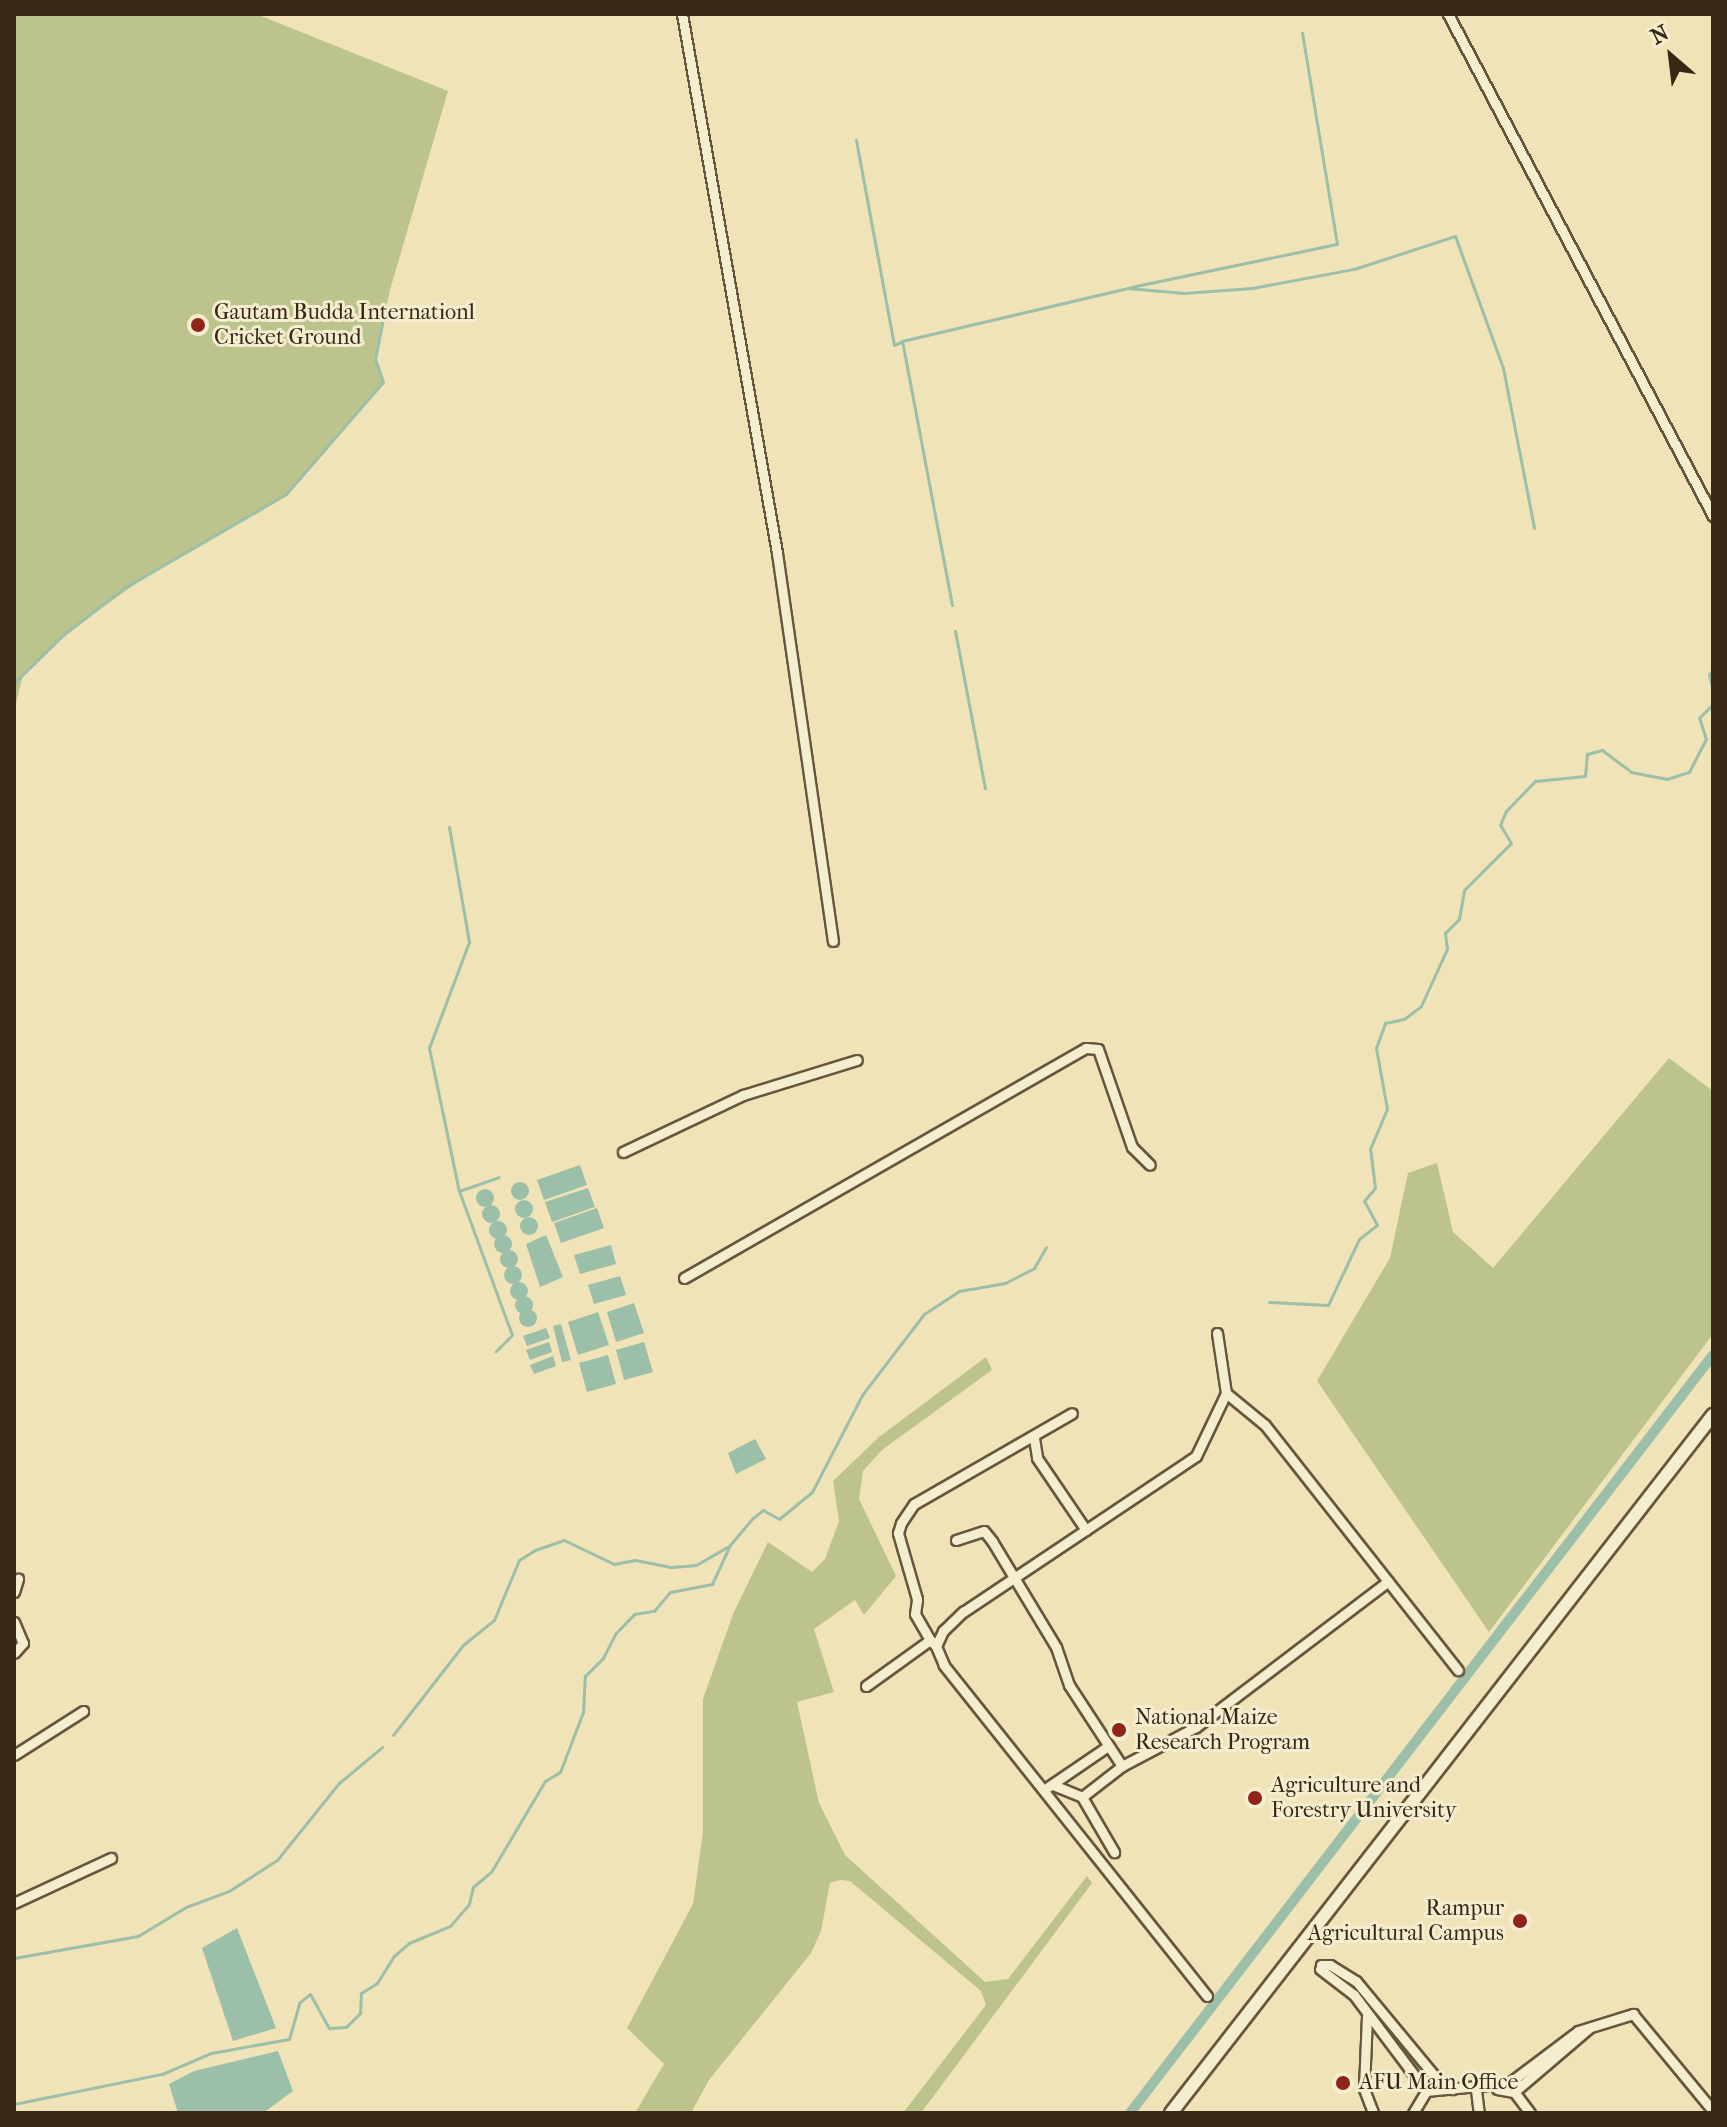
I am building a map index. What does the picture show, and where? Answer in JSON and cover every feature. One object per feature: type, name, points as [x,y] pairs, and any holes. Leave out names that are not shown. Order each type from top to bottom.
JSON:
[{"type":"main road","points":[[1171,2113],[1713,1415]]},
{"type":"street","points":[[682,14],[777,553],[833,941]]},
{"type":"street","points":[[1448,14],[1713,516]]},
{"type":"street","points":[[684,1278],[1086,1048],[1098,1049],[1132,1147],[1150,1165]]},
{"type":"street","points":[[623,1152],[743,1095],[857,1060]]},
{"type":"street","points":[[866,1686],[933,1643],[950,1623],[1014,1578],[1196,1456],[1226,1393],[1217,1333]]},
{"type":"street","points":[[1226,1393],[1265,1425],[1458,1670]]},
{"type":"street","points":[[1072,1413],[1034,1438],[914,1504],[898,1533],[917,1599],[915,1614],[944,1665],[1048,1787],[1207,1996]]},
{"type":"street","points":[[1034,1438],[1037,1458],[1086,1530]]},
{"type":"street","points":[[956,1540],[984,1531],[1056,1647],[1069,1685],[1122,1766]]},
{"type":"street","points":[[14,1592],[18,1579]]},
{"type":"street","points":[[1082,1797],[1122,1766],[1196,1727],[1388,1581]]},
{"type":"street","points":[[14,1622],[23,1643],[14,1653]]},
{"type":"street","points":[[14,1755],[83,1711]]},
{"type":"street","points":[[1048,1787],[1108,1746]]},
{"type":"street","points":[[1048,1787],[1082,1797],[1114,1852]]},
{"type":"street","points":[[14,1903],[111,1858]]},
{"type":"street","points":[[1426,2091],[1342,1983],[1320,1967],[1330,1965],[1356,1981],[1447,2089],[1511,2088],[1589,2028],[1633,2014],[1713,2111]]},
{"type":"street","points":[[1367,2016],[1364,2089],[1373,2113]]},
{"type":"street","points":[[1511,2088],[1530,2113]]},
{"type":"street","points":[[1426,2091],[1463,2089]]},
{"type":"street","points":[[1476,2090],[1479,2113]]},
{"type":"street","points":[[1413,2113],[1426,2091]]},
{"type":"shaded area","name":"Gautam Budda Internationl Cricket Ground","points":[[14,14],[256,14],[448,91],[390,290],[375,359],[383,382],[286,494],[151,573],[63,635],[23,674],[14,712]]},
{"type":"shaded area","points":[[1669,1058],[1713,1091],[1713,1334],[1489,1632],[1317,1381],[1390,1258],[1408,1173],[1437,1163],[1453,1232],[1493,1268]]},
{"type":"shaded area","points":[[580,1165],[587,1185],[544,1200],[537,1180]]},
{"type":"shaded area","points":[[520,1182],[529,1191],[520,1200],[511,1191]]},
{"type":"shaded area","points":[[588,1188],[595,1207],[552,1222],[545,1202]]},
{"type":"shaded area","points":[[485,1189],[494,1198],[485,1207],[476,1198]]},
{"type":"shaded area","points":[[524,1200],[533,1209],[524,1218],[515,1209]]},
{"type":"shaded area","points":[[491,1205],[500,1214],[491,1223],[482,1214]]},
{"type":"shaded area","points":[[597,1208],[604,1228],[561,1243],[554,1223]]},
{"type":"shaded area","points":[[529,1217],[538,1226],[529,1235],[520,1226]]},
{"type":"shaded area","points":[[498,1221],[507,1230],[498,1239],[489,1230]]},
{"type":"shaded area","points":[[503,1235],[512,1244],[503,1253],[494,1244]]},
{"type":"shaded area","points":[[546,1235],[563,1277],[540,1287],[526,1244]]},
{"type":"shaded area","points":[[611,1245],[616,1264],[580,1274],[574,1255]]},
{"type":"shaded area","points":[[509,1250],[518,1259],[509,1268],[500,1259]]},
{"type":"shaded area","points":[[513,1266],[522,1275],[513,1284],[504,1275]]},
{"type":"shaded area","points":[[620,1276],[626,1295],[594,1304],[588,1285]]},
{"type":"shaded area","points":[[519,1282],[528,1291],[519,1300],[510,1291]]},
{"type":"shaded area","points":[[524,1296],[533,1305],[524,1314],[515,1305]]},
{"type":"shaded area","points":[[634,1303],[644,1333],[616,1342],[607,1312]]},
{"type":"shaded area","points":[[528,1309],[537,1318],[528,1327],[519,1318]]},
{"type":"shaded area","points":[[598,1312],[609,1345],[578,1355],[568,1322]]},
{"type":"shaded area","points":[[561,1324],[571,1360],[562,1362],[553,1326]]},
{"type":"shaded area","points":[[546,1328],[550,1338],[527,1346],[523,1336]]},
{"type":"shaded area","points":[[549,1342],[552,1352],[530,1360],[526,1350]]},
{"type":"shaded area","points":[[644,1342],[653,1372],[624,1380],[616,1350]]},
{"type":"shaded area","points":[[608,1355],[616,1384],[587,1392],[579,1363]]},
{"type":"shaded area","points":[[553,1356],[556,1366],[534,1374],[530,1365]]},
{"type":"shaded area","points":[[986,1357],[992,1370],[882,1450],[863,1471],[859,1499],[896,1576],[864,1615],[855,1600],[814,1629],[834,1692],[797,1702],[819,1803],[845,1855],[985,1982],[1008,1979],[1087,1876],[1092,1883],[921,2113],[903,2113],[986,2005],[981,1991],[850,1881],[840,1880],[830,1883],[821,1931],[811,1953],[709,2080],[691,2113],[635,2113],[664,2064],[627,2028],[693,1904],[703,1832],[703,1699],[733,1614],[768,1542],[812,1572],[825,1559],[839,1521],[833,1481],[879,1437]]},
{"type":"shaded area","points":[[755,1439],[766,1459],[736,1474],[728,1453]]},
{"type":"shaded area","points":[[237,1928],[276,2028],[233,2041],[202,1948]]},
{"type":"shaded area","points":[[278,2051],[293,2091],[263,2113],[178,2113],[169,2084],[194,2071]]},
{"type":"waterway","points":[[1131,287],[1337,244],[1302,33]]},
{"type":"waterway","points":[[856,140],[894,345],[901,342]]},
{"type":"waterway","points":[[952,605],[902,341],[1128,288],[1184,293],[1252,288],[1354,269],[1455,236],[1503,368],[1534,528]]},
{"type":"waterway","points":[[14,683],[63,635],[124,588],[286,494],[383,382],[375,359],[383,319]]},
{"type":"waterway","points":[[955,631],[985,788]]},
{"type":"waterway","points":[[1713,669],[1709,675],[1713,691]]},
{"type":"waterway","points":[[1269,1302],[1328,1305],[1359,1239],[1377,1225],[1364,1201],[1375,1188],[1370,1149],[1387,1109],[1376,1048],[1385,1023],[1404,1019],[1421,1006],[1447,949],[1445,933],[1459,919],[1464,890],[1511,843],[1500,825],[1506,811],[1535,781],[1585,776],[1587,754],[1602,750],[1631,772],[1667,779],[1689,772],[1706,739],[1699,718],[1713,704]]},
{"type":"waterway","points":[[449,827],[469,942],[429,1048],[459,1191],[512,1335],[496,1351]]},
{"type":"waterway","points":[[459,1191],[499,1177]]},
{"type":"waterway","points":[[14,2104],[162,2074],[211,2053],[289,2039],[299,2003],[310,1994],[329,2028],[346,2027],[360,2013],[361,1993],[377,1983],[394,1956],[409,1943],[450,1926],[469,1904],[473,1887],[491,1872],[545,1781],[560,1772],[583,1712],[585,1676],[603,1658],[615,1634],[634,1614],[654,1611],[670,1592],[712,1584],[730,1545],[753,1518],[763,1510],[779,1519],[812,1492],[862,1395],[924,1314],[959,1291],[1005,1283],[1034,1268],[1046,1247]]},
{"type":"waterway","points":[[1130,2113],[1713,1355]]},
{"type":"waterway","points":[[393,1735],[463,1645],[494,1620],[519,1560],[535,1550],[564,1540],[614,1564],[635,1560],[672,1567],[696,1565],[730,1545]]},
{"type":"waterway","points":[[14,1958],[138,1936],[186,1907],[229,1891],[277,1860],[339,1783],[382,1747]]},
{"type":"place","name":"Gautam Budda Internationl Cricket Ground","points":[[198,325]]},
{"type":"place","name":"National Maize Research Program","points":[[1119,1730]]},
{"type":"place","name":"Agriculture and Forestry University","points":[[1255,1798]]},
{"type":"place","name":"Rampur Agricultural Campus","points":[[1520,1921]]},
{"type":"place","name":"AFU Main Office","points":[[1343,2083]]}]
